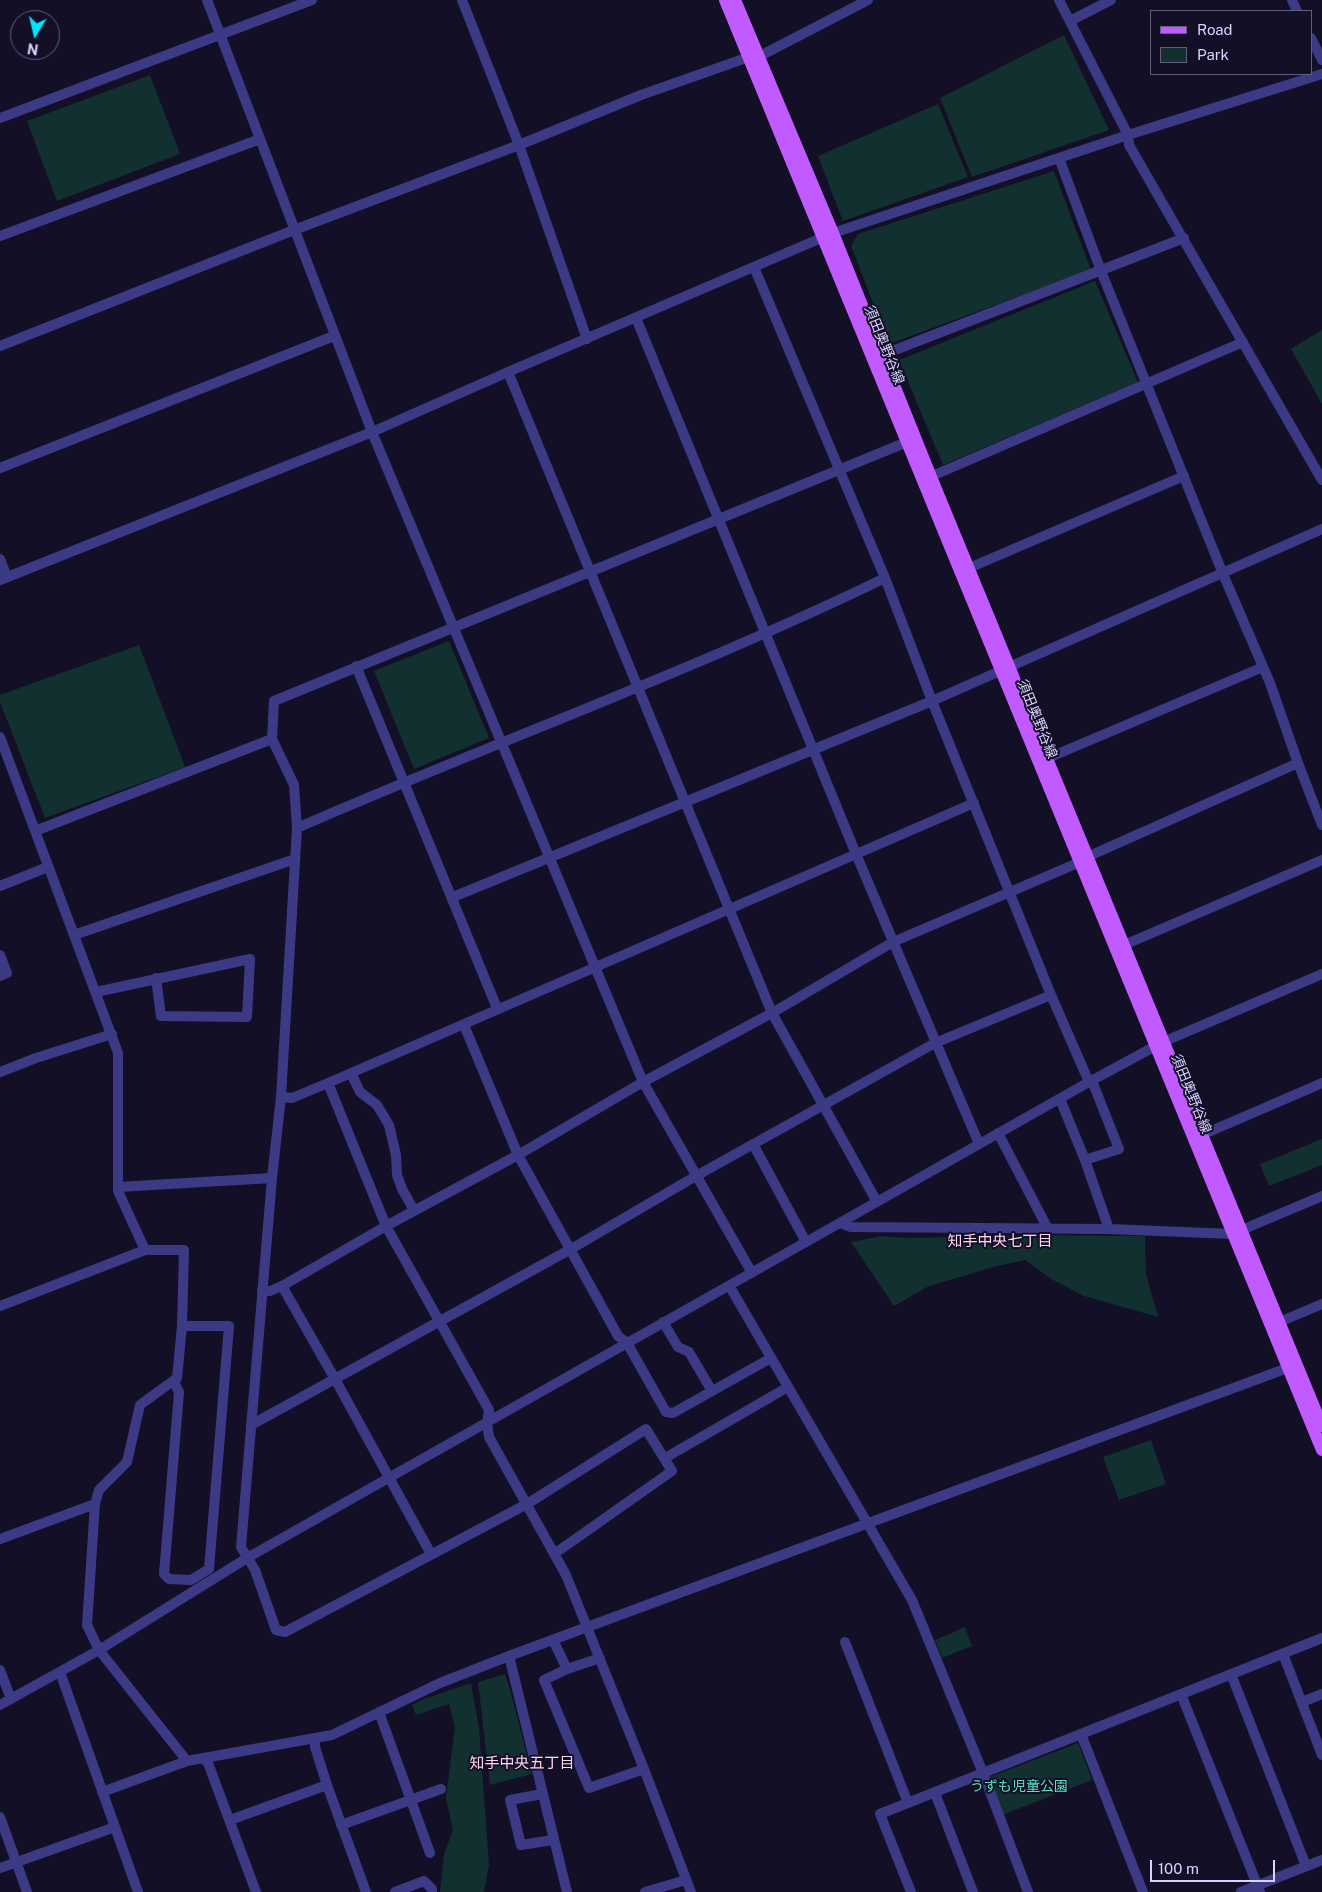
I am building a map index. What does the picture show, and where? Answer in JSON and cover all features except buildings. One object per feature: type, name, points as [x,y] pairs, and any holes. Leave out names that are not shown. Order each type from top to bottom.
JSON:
[{"type":"main road","name":"須田奥野谷線","points":[[726,0],[754,57],[828,235],[882,355],[927,478],[1274,1324],[1318,1421],[1322,1450]]},
{"type":"main road","name":"須田奥野谷線","points":[[735,0],[754,57]]},
{"type":"main road","name":"須田奥野谷線","points":[[828,235],[907,442],[927,478],[969,568],[1005,668]]},
{"type":"main road","name":"須田奥野谷線","points":[[1084,859],[1124,945],[1160,1044]]},
{"type":"street","points":[[207,0],[372,432],[643,1082],[752,1274]]},
{"type":"street","points":[[0,118],[312,0]]},
{"type":"street","points":[[462,0],[519,145],[587,340]]},
{"type":"street","points":[[0,346],[641,96],[754,57],[868,0]]},
{"type":"street","points":[[1059,0],[1128,135],[1129,145],[1243,342],[1318,465],[1322,480]]},
{"type":"street","points":[[1070,21],[1112,0]]},
{"type":"street","points":[[1312,40],[1322,60]]},
{"type":"street","points":[[0,559],[4,578],[372,432],[828,235],[1128,135],[1322,74]]},
{"type":"street","points":[[0,236],[260,139]]},
{"type":"street","points":[[1059,158],[1146,385],[1223,574],[1270,683],[1322,824]]},
{"type":"street","points":[[882,355],[1184,238]]},
{"type":"street","points":[[754,267],[885,578],[932,701],[1011,892],[1051,995],[1120,1149],[1085,1160]]},
{"type":"street","points":[[636,318],[856,854],[978,1144]]},
{"type":"street","points":[[0,468],[334,336]]},
{"type":"street","points":[[927,478],[1243,342]]},
{"type":"street","points":[[508,372],[772,1013],[877,1202]]},
{"type":"street","points":[[554,1554],[672,1471],[646,1429],[528,1504],[285,1632],[276,1630],[255,1570],[241,1547],[272,1178],[281,1098],[297,828],[294,786],[272,739],[274,700],[907,442]]},
{"type":"street","points":[[969,568],[1184,476]]},
{"type":"street","points":[[453,897],[932,701],[1322,529]]},
{"type":"street","points":[[297,828],[404,781],[766,633],[885,578]]},
{"type":"street","points":[[356,666],[498,1008]]},
{"type":"street","points":[[1043,760],[1263,666]]},
{"type":"street","points":[[0,737],[118,1053],[118,1191],[145,1250]]},
{"type":"street","points":[[35,831],[272,739]]},
{"type":"street","points":[[262,1291],[270,1291],[282,1286],[414,1210],[518,1155],[643,1082],[772,1013],[893,942],[1011,892],[1298,763]]},
{"type":"street","points":[[281,1098],[292,1098],[328,1083],[974,803]]},
{"type":"street","points":[[74,935],[295,859]]},
{"type":"street","points":[[1124,945],[1322,860]]},
{"type":"street","points":[[0,886],[48,867]]},
{"type":"street","points":[[0,955],[7,973],[0,976]]},
{"type":"street","points":[[96,992],[156,978],[250,959],[247,1017],[162,1016],[156,978]]},
{"type":"street","points":[[0,1705],[99,1650],[247,1558],[663,1322],[730,1287],[1090,1081],[1160,1044],[1322,974]]},
{"type":"street","points":[[250,1425],[571,1249],[696,1176],[935,1042],[1051,995]]},
{"type":"street","points":[[464,1025],[518,1155],[618,1336],[627,1343],[666,1412],[673,1413],[771,1358]]},
{"type":"street","points":[[0,1072],[36,1058],[112,1034]]},
{"type":"street","points":[[351,1073],[360,1092],[377,1105],[389,1126],[396,1155],[397,1175],[402,1189],[414,1210]]},
{"type":"street","points":[[328,1083],[386,1226],[490,1410],[487,1423],[489,1437],[566,1575],[691,1892]]},
{"type":"street","points":[[1198,1137],[1322,1083]]},
{"type":"street","points":[[1060,1099],[1085,1160],[1109,1230]]},
{"type":"street","points":[[998,1133],[1048,1229]]},
{"type":"street","points":[[753,1144],[806,1242]]},
{"type":"street","points":[[118,1187],[272,1178]]},
{"type":"street","points":[[840,1223],[851,1227],[1237,1232],[1322,1196]]},
{"type":"street","points":[[0,1306],[145,1250],[184,1250],[182,1326],[177,1378],[140,1405],[127,1462],[99,1490],[95,1504],[87,1625],[99,1650],[188,1761]]},
{"type":"street","points":[[282,1286],[431,1554]]},
{"type":"street","points":[[730,1287],[912,1600],[1028,1892]]},
{"type":"street","points":[[1274,1324],[1322,1304]]},
{"type":"street","points":[[663,1322],[678,1347],[688,1352],[712,1391]]},
{"type":"street","points":[[174,1382],[179,1392],[164,1574],[169,1579],[191,1580],[210,1569],[229,1326],[182,1326]]},
{"type":"street","points":[[102,1792],[188,1761],[332,1735],[440,1683],[508,1656],[1292,1367]]},
{"type":"street","points":[[665,1458],[788,1387]]},
{"type":"street","points":[[0,1539],[95,1504]]},
{"type":"street","points":[[911,1892],[880,1814],[1322,1638]]},
{"type":"street","points":[[553,1640],[567,1669]]},
{"type":"street","points":[[845,1642],[908,1803]]},
{"type":"street","points":[[1283,1654],[1321,1750]]},
{"type":"street","points":[[508,1656],[567,1892]]},
{"type":"street","points":[[600,1658],[567,1669],[544,1680],[589,1788],[644,1769]]},
{"type":"street","points":[[0,1670],[11,1699]]},
{"type":"street","points":[[60,1672],[138,1892]]},
{"type":"street","points":[[1231,1674],[1306,1866]]},
{"type":"street","points":[[1181,1694],[1259,1889]]},
{"type":"street","points":[[1302,1702],[1322,1694]]},
{"type":"street","points":[[379,1712],[430,1854]]},
{"type":"street","points":[[1080,1734],[1143,1892]]},
{"type":"street","points":[[315,1739],[315,1747],[327,1785],[366,1892]]},
{"type":"street","points":[[204,1759],[208,1763],[256,1892]]},
{"type":"street","points":[[230,1820],[327,1785]]},
{"type":"street","points":[[341,1825],[441,1789]]},
{"type":"street","points":[[935,1793],[973,1892]]},
{"type":"street","points":[[542,1794],[510,1800],[521,1845],[553,1840]]},
{"type":"street","points":[[0,1817],[27,1892]]},
{"type":"street","points":[[0,1868],[115,1827]]},
{"type":"street","points":[[1242,1892],[1259,1889],[1322,1860]]},
{"type":"street","points":[[645,1892],[686,1880]]},
{"type":"street","points":[[395,1892],[424,1881],[432,1889],[432,1892]]},
{"type":"green space","points":[[1064,35],[1109,130],[972,177],[940,98]]},
{"type":"green space","points":[[150,75],[180,154],[57,201],[27,121]]},
{"type":"green space","points":[[938,104],[968,177],[843,221],[818,156]]},
{"type":"green space","points":[[1054,171],[1091,270],[889,344],[851,246],[858,234]]},
{"type":"green space","points":[[1095,281],[1138,382],[943,465],[899,360]]},
{"type":"green space","points":[[1322,330],[1322,404],[1291,349]]},
{"type":"green space","points":[[449,641],[489,738],[414,769],[374,671]]},
{"type":"green space","points":[[139,645],[185,767],[45,818],[0,702],[0,695]]},
{"type":"green space","points":[[1322,1139],[1322,1165],[1269,1186],[1260,1164]]},
{"type":"green space","points":[[1037,1235],[1145,1236],[1146,1274],[1158,1317],[1084,1296],[1053,1280],[1025,1260],[993,1267],[927,1287],[894,1306],[851,1242],[881,1236],[910,1238]]},
{"type":"green space","points":[[1151,1440],[1166,1484],[1119,1500],[1103,1457]]},
{"type":"green space","points":[[965,1627],[972,1646],[942,1658],[935,1640]]},
{"type":"green space","points":[[505,1674],[532,1774],[490,1785],[478,1682]]},
{"type":"green space","points":[[471,1683],[479,1728],[489,1865],[484,1892],[440,1892],[444,1854],[453,1830],[446,1798],[455,1727],[449,1704],[416,1715],[412,1705],[421,1700]]},
{"type":"green space","name":"うずも児童公園","points":[[1078,1743],[1092,1780],[1002,1815],[987,1778]]},
{"type":"district","name":"知手中央七丁目","points":[[1000,1241]]},
{"type":"district","name":"知手中央五丁目","points":[[522,1763]]}]
